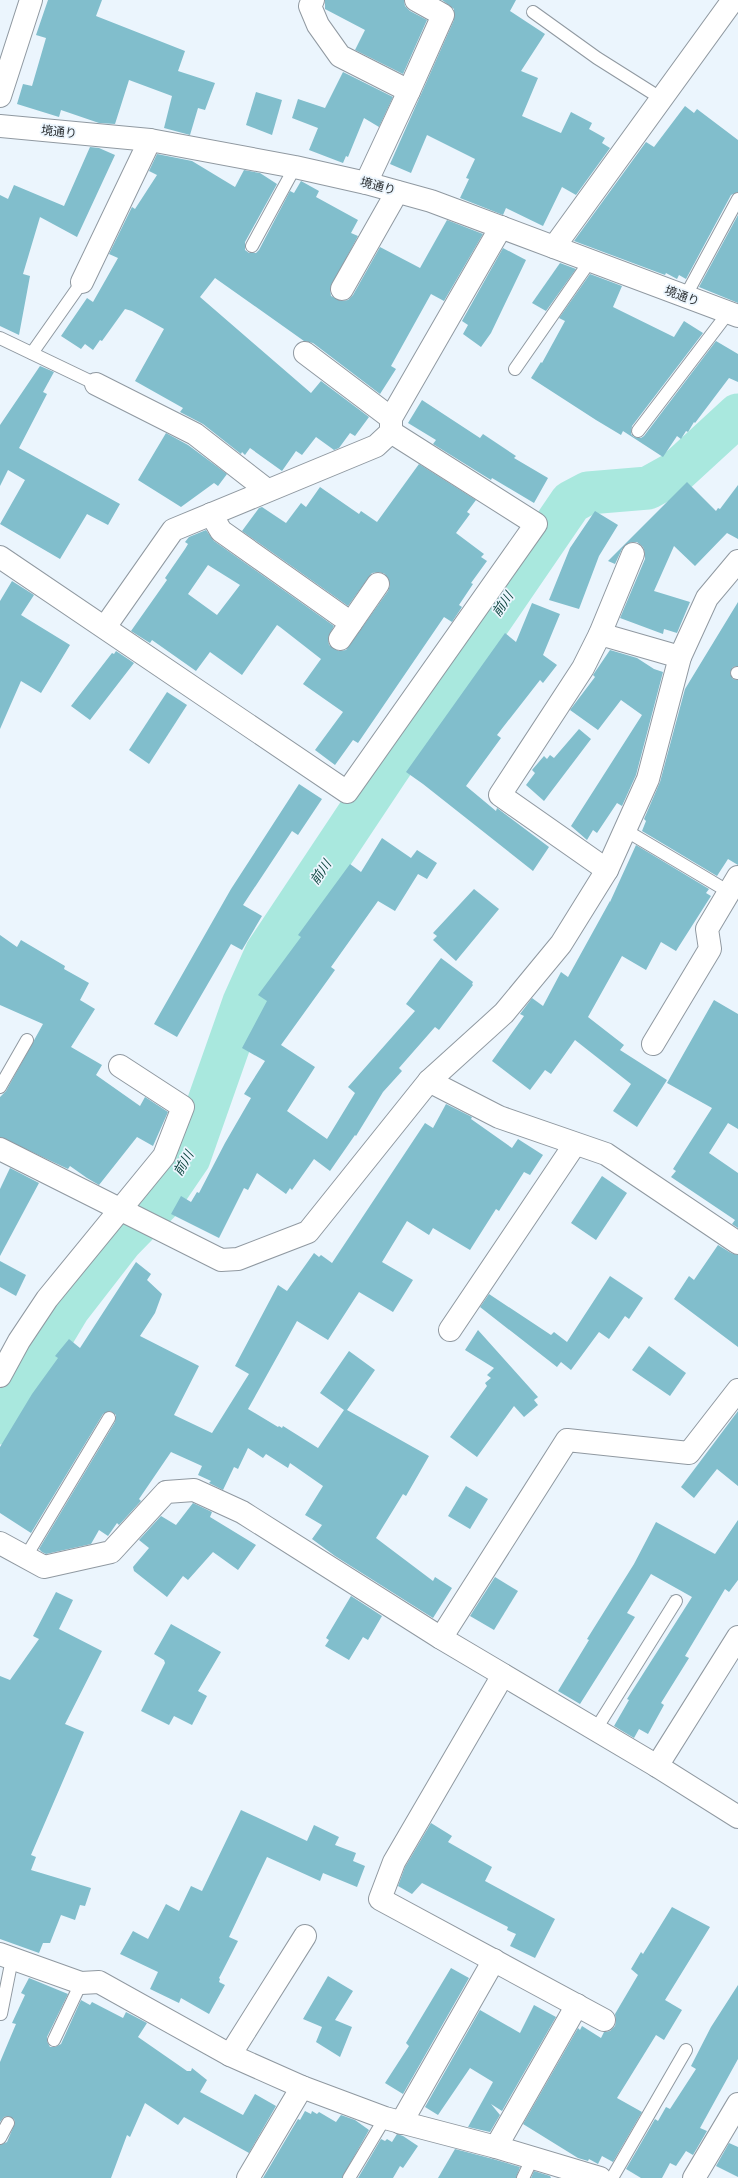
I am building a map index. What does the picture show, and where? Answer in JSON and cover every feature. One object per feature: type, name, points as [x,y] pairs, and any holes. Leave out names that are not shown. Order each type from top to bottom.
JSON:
[{"type":"street","points":[[0,96],[31,0]]},
{"type":"street","points":[[366,183],[410,91],[443,15],[416,0]]},
{"type":"street","points":[[554,247],[733,0]]},
{"type":"street","points":[[308,2],[318,25],[340,56],[410,91]]},
{"type":"street","name":"境通り","points":[[0,126],[150,140],[295,167],[366,183],[432,201],[733,315]]},
{"type":"street","points":[[82,282],[150,140]]},
{"type":"street","points":[[342,289],[397,192]]},
{"type":"street","points":[[105,627],[173,530],[376,446],[391,425],[501,227]]},
{"type":"street","points":[[0,557],[347,792],[536,524],[391,425],[305,353]]},
{"type":"street","points":[[96,384],[195,434],[267,490]]},
{"type":"street","points":[[211,514],[221,531],[345,631],[378,584]]},
{"type":"street","points":[[608,870],[500,795],[583,668],[600,634],[633,554]]},
{"type":"street","points":[[0,1149],[220,1260],[238,1259],[308,1232],[429,1081],[504,1013],[561,944],[608,870],[648,779],[680,657],[707,598],[738,561]]},
{"type":"street","points":[[600,634],[680,657]]},
{"type":"street","points":[[653,1044],[710,949],[707,929],[733,884]]},
{"type":"street","points":[[0,1376],[19,1341],[47,1299],[125,1213],[164,1156],[183,1107],[120,1066]]},
{"type":"street","points":[[429,1081],[499,1117],[606,1154],[738,1243]]},
{"type":"street","points":[[450,1330],[575,1144]]},
{"type":"street","points":[[441,1638],[567,1440],[689,1453],[738,1390]]},
{"type":"street","points":[[0,1542],[25,1558],[44,1567],[111,1552],[166,1492],[194,1490],[242,1512],[441,1638],[657,1766],[738,1817]]},
{"type":"street","points":[[657,1766],[738,1637]]},
{"type":"street","points":[[503,1675],[394,1862],[380,1899],[604,2020]]},
{"type":"street","points":[[230,2055],[305,1936]]},
{"type":"street","points":[[6,1957],[81,1983],[99,1982],[230,2055],[302,2087],[393,2120],[496,2147],[532,2159],[600,2178]]},
{"type":"street","points":[[393,2120],[494,1960]]},
{"type":"street","points":[[496,2147],[577,2005]]},
{"type":"street","points":[[248,2178],[302,2087]]},
{"type":"street","points":[[694,2178],[738,2104]]},
{"type":"lane","points":[[533,12],[597,58],[662,99]]},
{"type":"lane","points":[[252,246],[295,167]]},
{"type":"lane","points":[[685,297],[738,199]]},
{"type":"lane","points":[[515,369],[590,261]]},
{"type":"lane","points":[[32,353],[82,282]]},
{"type":"lane","points":[[638,431],[733,315]]},
{"type":"lane","points":[[0,338],[96,384]]},
{"type":"lane","points":[[625,830],[733,884]]},
{"type":"lane","points":[[0,1087],[27,1040]]},
{"type":"lane","points":[[25,1558],[109,1418]]},
{"type":"lane","points":[[596,1730],[676,1601]]},
{"type":"lane","points":[[1,2014],[6,1957]]},
{"type":"lane","points":[[54,2040],[81,1983]]},
{"type":"lane","points":[[612,2178],[686,2050]]},
{"type":"lane","points":[[349,2178],[393,2120]]},
{"type":"lane","points":[[0,2138],[8,2123]]},
{"type":"lane","points":[[523,2178],[532,2159]]},
{"type":"building","points":[[48,0],[102,0],[96,16],[185,51],[178,71],[215,83],[205,110],[198,108],[190,135],[164,128],[172,96],[129,80],[115,124],[99,123],[61,110],[59,117],[17,104],[23,84],[32,86],[46,38],[36,35]]},
{"type":"building","points":[[325,0],[404,0],[405,6],[410,11],[427,20],[403,74],[355,50],[365,30],[325,9]]},
{"type":"building","points":[[442,0],[516,0],[510,11],[545,34],[521,71],[538,78],[522,116],[561,133],[571,112],[592,123],[589,129],[605,138],[602,143],[610,148],[576,195],[562,187],[543,226],[506,208],[503,215],[460,198],[469,179],[466,178],[475,159],[427,135],[411,173],[390,164],[454,20],[454,9]]},
{"type":"building","points":[[343,72],[393,97],[379,127],[364,118],[348,157],[346,156],[343,163],[309,150],[318,128],[292,118],[298,99],[325,108]]},
{"type":"building","points":[[256,92],[282,100],[272,135],[246,125]]},
{"type":"building","points":[[685,106],[694,113],[697,109],[738,140],[738,192],[731,195],[686,279],[679,275],[677,279],[666,273],[665,275],[574,241],[646,142],[654,147]]},
{"type":"building","points":[[90,147],[99,148],[115,155],[77,237],[40,217],[23,274],[30,276],[19,335],[0,326],[0,195],[8,199],[14,185],[64,206]]},
{"type":"building","points":[[157,154],[192,161],[235,187],[244,170],[260,173],[277,184],[245,242],[245,250],[249,253],[256,253],[259,250],[290,191],[294,193],[301,181],[319,191],[316,197],[358,220],[351,233],[358,236],[330,289],[331,296],[342,301],[348,300],[353,295],[380,247],[420,268],[447,220],[483,234],[444,301],[431,294],[391,366],[396,369],[380,394],[313,343],[304,341],[215,278],[200,297],[311,393],[321,381],[369,417],[355,436],[350,433],[339,448],[334,450],[316,437],[302,455],[296,451],[282,471],[250,448],[245,455],[242,452],[241,454],[203,424],[180,412],[183,408],[135,381],[164,329],[132,311],[125,309],[102,341],[100,340],[93,350],[85,344],[81,349],[61,336],[87,298],[93,302],[118,258],[109,254],[132,207],[135,209],[157,175],[149,171]]},
{"type":"building","points":[[738,215],[738,303],[699,287]]},
{"type":"building","points":[[503,248],[526,260],[491,333],[481,347],[463,334],[468,325],[462,321]]},
{"type":"building","points":[[560,263],[576,269],[546,311],[532,303]]},
{"type":"building","points":[[590,274],[622,286],[613,307],[674,337],[684,321],[703,333],[632,426],[631,434],[634,437],[641,438],[644,436],[716,341],[738,354],[738,382],[729,378],[695,423],[694,422],[688,432],[686,431],[681,439],[677,436],[663,457],[623,431],[621,435],[531,378],[541,362],[542,363],[565,321],[559,318]]},
{"type":"building","points":[[40,366],[54,372],[43,392],[47,394],[19,448],[120,504],[108,525],[87,514],[60,559],[0,524],[25,480],[8,470],[0,486],[0,425]]},
{"type":"building","points":[[422,400],[480,438],[483,434],[516,456],[514,458],[548,478],[534,503],[492,478],[491,480],[433,444],[436,440],[408,423]]},
{"type":"building","points":[[166,433],[188,445],[227,474],[218,486],[214,483],[181,507],[138,480]]},
{"type":"building","points":[[419,464],[476,500],[467,512],[470,514],[456,533],[484,554],[481,557],[487,561],[471,583],[473,584],[459,605],[462,607],[452,622],[444,617],[358,743],[353,740],[335,765],[315,750],[343,712],[303,684],[321,659],[277,625],[242,675],[210,652],[196,671],[152,640],[150,643],[131,631],[167,580],[165,578],[188,544],[185,542],[189,537],[206,530],[214,541],[334,626],[328,638],[329,645],[339,651],[346,650],[388,591],[390,585],[385,574],[379,572],[372,573],[348,606],[242,531],[259,508],[262,507],[286,523],[301,503],[306,507],[320,487],[359,514],[361,511],[377,522]],"holes":[[[208,565],[240,585],[217,615],[188,594]]]},
{"type":"building","points":[[687,482],[716,511],[718,508],[720,509],[738,485],[738,539],[727,533],[695,566],[674,546],[654,591],[690,602],[677,633],[664,629],[663,634],[620,618],[645,559],[643,547],[637,542],[631,542],[622,549],[615,564],[608,561]]},
{"type":"building","points":[[595,511],[618,525],[599,556],[579,609],[549,600],[570,548]]},
{"type":"building","points":[[12,581],[34,595],[21,615],[70,645],[41,693],[21,681],[0,729],[0,601]]},
{"type":"building","points":[[738,602],[738,666],[733,667],[730,673],[733,679],[738,680],[738,865],[728,859],[717,876],[642,831],[646,821],[644,819],[660,782],[685,689]]},
{"type":"building","points":[[532,603],[560,614],[543,655],[557,665],[543,683],[540,680],[497,735],[501,738],[466,786],[496,811],[497,808],[549,847],[533,871],[406,772],[505,633],[516,642]]},
{"type":"building","points":[[610,650],[637,658],[654,669],[663,672],[636,775],[622,806],[617,803],[597,833],[593,830],[587,840],[571,826],[642,715],[621,700],[598,730],[570,710],[595,677],[593,675]]},
{"type":"building","points":[[116,651],[134,663],[90,720],[71,706],[112,653],[114,654]]},
{"type":"building","points":[[167,692],[187,705],[149,764],[129,750]]},
{"type":"building","points":[[579,729],[591,739],[544,801],[526,785],[535,773],[532,770],[544,756],[547,759],[550,755],[554,758]]},
{"type":"building","points":[[299,784],[322,799],[298,835],[292,831],[243,905],[262,916],[242,950],[231,944],[177,1037],[154,1024],[231,889]]},
{"type":"building","points":[[382,838],[411,858],[417,850],[437,863],[427,879],[418,874],[395,911],[378,901],[331,967],[335,970],[281,1045],[315,1067],[287,1111],[327,1139],[355,1093],[348,1087],[415,1011],[406,1004],[441,958],[473,982],[473,985],[439,1030],[435,1027],[399,1068],[402,1071],[383,1092],[356,1136],[355,1135],[330,1171],[314,1159],[292,1190],[290,1188],[286,1194],[257,1173],[248,1190],[244,1188],[219,1238],[171,1214],[181,1196],[191,1202],[197,1192],[199,1193],[225,1143],[251,1098],[244,1094],[265,1061],[242,1048],[267,1001],[258,995],[301,937],[298,935],[350,864],[361,872]]},
{"type":"building","points":[[636,845],[709,889],[706,893],[711,896],[676,951],[661,942],[646,970],[622,956],[588,1017],[624,1045],[620,1050],[667,1080],[637,1127],[613,1111],[631,1084],[575,1040],[551,1074],[545,1070],[530,1090],[492,1061],[524,1016],[520,1014],[532,998],[543,1006],[561,972],[568,977],[610,902]]},
{"type":"building","points":[[474,889],[499,909],[456,961],[433,940],[437,936],[433,933]]},
{"type":"building","points":[[0,935],[17,947],[21,940],[65,966],[64,969],[89,983],[80,1000],[95,1009],[71,1047],[102,1065],[96,1075],[140,1106],[145,1097],[168,1112],[153,1146],[137,1137],[99,1185],[70,1166],[68,1169],[0,1137],[0,1097],[6,1091],[43,1024],[0,1005]]},
{"type":"building","points":[[714,1000],[738,1014],[738,1129],[728,1123],[709,1153],[738,1173],[738,1228],[732,1224],[735,1220],[671,1177],[676,1171],[673,1169],[712,1108],[667,1083]]},
{"type":"building","points":[[446,1104],[472,1117],[471,1119],[512,1148],[518,1139],[543,1155],[530,1175],[524,1172],[499,1211],[496,1209],[470,1250],[433,1228],[429,1235],[407,1221],[382,1262],[413,1280],[393,1312],[359,1292],[328,1340],[297,1321],[248,1409],[278,1427],[279,1426],[282,1428],[283,1426],[318,1448],[344,1410],[320,1393],[349,1351],[375,1370],[347,1410],[429,1456],[406,1496],[403,1494],[376,1538],[433,1581],[435,1577],[452,1588],[433,1618],[335,1556],[312,1539],[322,1525],[305,1515],[323,1486],[290,1463],[288,1468],[266,1454],[263,1458],[248,1448],[238,1469],[234,1467],[223,1490],[209,1483],[211,1481],[198,1475],[202,1466],[171,1452],[139,1499],[141,1501],[119,1525],[117,1523],[108,1536],[99,1530],[91,1544],[46,1554],[42,1552],[39,1549],[115,1422],[116,1415],[110,1411],[103,1414],[31,1533],[0,1513],[0,1447],[32,1394],[58,1358],[55,1356],[69,1339],[80,1348],[136,1262],[151,1274],[147,1280],[162,1294],[155,1313],[140,1336],[199,1366],[174,1415],[212,1433],[249,1374],[235,1366],[278,1285],[287,1291],[314,1253],[319,1257],[321,1255],[332,1263],[425,1123],[433,1128]]},
{"type":"building","points":[[10,1168],[39,1183],[0,1256],[0,1189]]},
{"type":"building","points":[[602,1176],[627,1193],[596,1240],[571,1223]]},
{"type":"building","points":[[718,1245],[731,1253],[738,1255],[738,1347],[674,1299],[689,1276],[694,1280]]},
{"type":"building","points":[[0,1261],[26,1275],[16,1296],[0,1287]]},
{"type":"building","points":[[610,1276],[643,1298],[629,1319],[625,1316],[609,1339],[599,1332],[571,1370],[561,1362],[557,1367],[480,1307],[489,1294],[551,1335],[554,1332],[567,1342]]},
{"type":"building","points":[[478,1330],[538,1397],[534,1400],[538,1405],[524,1417],[514,1406],[477,1457],[450,1437],[487,1386],[485,1383],[491,1378],[487,1375],[494,1368],[465,1350]]},
{"type":"building","points":[[649,1346],[686,1373],[670,1396],[632,1370]]},
{"type":"building","points":[[738,1411],[738,1486],[717,1469],[694,1498],[681,1487]]},
{"type":"building","points":[[466,1486],[488,1499],[470,1529],[448,1516]]},
{"type":"building","points":[[193,1503],[212,1512],[210,1517],[256,1545],[238,1570],[213,1552],[188,1580],[183,1576],[167,1597],[134,1571],[133,1567],[149,1548],[139,1540],[161,1516],[176,1525]]},
{"type":"building","points":[[738,1520],[738,1580],[729,1592],[725,1589],[685,1656],[689,1658],[661,1703],[664,1705],[648,1734],[639,1729],[634,1738],[614,1726],[629,1700],[627,1699],[692,1597],[651,1574],[627,1613],[635,1617],[580,1704],[558,1691],[589,1640],[587,1639],[634,1564],[656,1522],[715,1554]]},
{"type":"building","points":[[495,1577],[518,1591],[494,1630],[470,1616]]},
{"type":"building","points":[[56,1592],[73,1600],[59,1629],[102,1651],[65,1724],[84,1732],[31,1855],[36,1857],[31,1870],[91,1888],[85,1906],[80,1905],[75,1920],[61,1915],[50,1943],[43,1943],[39,1953],[0,1939],[0,1676],[10,1680],[39,1639],[33,1636]]},
{"type":"building","points":[[351,1596],[382,1616],[368,1640],[363,1637],[349,1660],[325,1646],[329,1640],[326,1638]]},
{"type":"building","points":[[171,1624],[221,1652],[198,1691],[207,1696],[192,1725],[174,1716],[169,1725],[141,1711],[165,1663],[164,1660],[154,1654]]},
{"type":"building","points":[[241,1810],[307,1841],[314,1825],[339,1837],[335,1845],[356,1853],[353,1861],[365,1866],[357,1887],[323,1873],[320,1881],[267,1857],[229,1937],[238,1941],[219,1978],[219,1982],[225,1985],[209,2014],[181,1998],[179,2003],[150,1989],[158,1972],[120,1954],[133,1931],[148,1939],[166,1904],[179,1911],[191,1886],[202,1891]]},
{"type":"building","points":[[431,1823],[452,1836],[448,1842],[492,1867],[485,1881],[555,1919],[535,1958],[510,1946],[516,1934],[507,1930],[508,1927],[422,1883],[412,1894],[398,1886],[405,1867]]},
{"type":"building","points":[[672,1907],[710,1927],[665,2000],[682,2010],[664,2040],[656,2035],[617,2098],[642,2112],[613,2162],[602,2156],[598,2164],[589,2159],[588,2161],[578,2158],[523,2124],[578,2028],[580,2030],[582,2026],[601,2038],[604,2032],[610,2031],[615,2026],[615,2014],[638,1975],[631,1969],[641,1952],[643,1954]]},
{"type":"building","points":[[451,1968],[469,1978],[403,2094],[385,2083],[409,2046],[406,2043]]},
{"type":"building","points":[[328,1976],[353,1991],[335,2020],[352,2027],[340,2057],[316,2042],[322,2027],[303,2019]]},
{"type":"building","points":[[29,1978],[68,1994],[47,2037],[50,2047],[55,2047],[61,2044],[81,2000],[90,2005],[92,2002],[123,2018],[126,2012],[147,2023],[138,2037],[187,2071],[191,2071],[192,2068],[207,2080],[200,2092],[243,2115],[255,2094],[276,2106],[249,2153],[184,2117],[178,2125],[145,2103],[130,2137],[127,2135],[111,2178],[0,2178],[0,2145],[7,2142],[15,2123],[14,2119],[8,2116],[4,2117],[0,2122],[0,2062],[16,2024],[12,2023],[25,1995],[21,1993]]},
{"type":"building","points":[[738,1985],[738,2059],[700,2128],[707,2131],[693,2155],[686,2151],[676,2166],[670,2163],[662,2178],[641,2178],[626,2169],[655,2119],[658,2121],[666,2107],[670,2109],[696,2069],[691,2066],[711,2027]]},
{"type":"building","points":[[534,2005],[556,2017],[502,2111],[491,2104],[500,2115],[490,2132],[468,2127],[493,2082],[470,2068],[438,2115],[425,2107],[480,2010],[520,2033]]},
{"type":"building","points":[[305,2111],[311,2114],[312,2111],[317,2114],[319,2112],[336,2122],[341,2115],[355,2120],[369,2130],[342,2178],[263,2178],[298,2119],[300,2120]]},
{"type":"building","points":[[397,2134],[403,2136],[418,2146],[403,2168],[400,2166],[393,2178],[358,2178],[381,2139],[385,2141],[387,2139],[392,2142]]},
{"type":"building","points":[[729,2143],[738,2147],[738,2177],[716,2166]]},
{"type":"building","points":[[455,2149],[520,2167],[516,2178],[438,2178]]},
{"type":"building","points":[[534,2171],[550,2176],[551,2178],[531,2178]]},
{"type":"waterway","name":"前川","points":[[0,1423],[69,1308],[121,1241],[159,1202],[189,1158],[244,1002],[266,953],[387,771],[571,502],[588,493],[648,488],[675,473],[738,415]]}]
